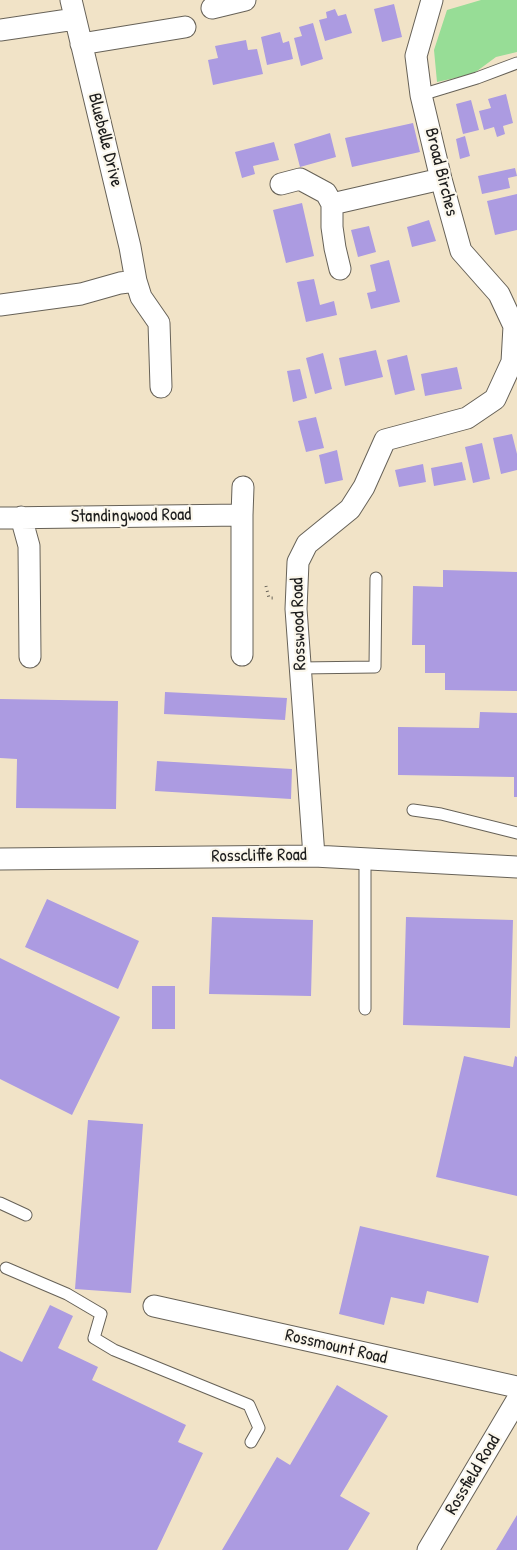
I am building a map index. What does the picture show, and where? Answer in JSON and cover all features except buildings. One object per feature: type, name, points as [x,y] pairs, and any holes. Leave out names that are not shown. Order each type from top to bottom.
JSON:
[{"type":"street","points":[[212,8],[245,0]]},
{"type":"street","name":"Broad Birches","points":[[432,0],[416,56],[421,95],[441,179],[461,251],[498,294],[515,326]]},
{"type":"street","points":[[0,30],[73,9]]},
{"type":"street","name":"Bluebelle Drive","points":[[73,9],[130,247],[136,281],[141,297],[159,323],[161,388]]},
{"type":"street","points":[[82,44],[185,27]]},
{"type":"street","points":[[281,184],[300,178],[326,193],[332,204],[332,227],[340,268]]},
{"type":"street","points":[[332,204],[441,179]]},
{"type":"street","points":[[0,305],[81,294],[120,283],[136,281]]},
{"type":"street","name":"Rosswood Road","points":[[314,856],[296,609],[298,562],[307,544],[350,509],[364,487],[385,440],[467,418],[495,399],[512,362],[515,326]]},
{"type":"street","points":[[242,655],[243,487]]},
{"type":"street","name":"Standingwood Road","points":[[10,518],[242,515]]},
{"type":"street","name":"Standingwood Road","points":[[10,518],[29,546],[30,657]]},
{"type":"street","name":"Rosscliffe Road","points":[[0,859],[314,856],[517,867]]},
{"type":"street","name":"Rossmount Road","points":[[154,1306],[517,1387]]},
{"type":"street","name":"Rossfield Road","points":[[428,1550],[517,1400]]},
{"type":"lane","points":[[421,95],[477,78],[517,63]]},
{"type":"lane","points":[[300,668],[375,667],[376,578]]},
{"type":"lane","points":[[413,810],[441,814],[517,833]]},
{"type":"lane","points":[[365,858],[365,1009]]},
{"type":"lane","points":[[0,1203],[26,1215]]},
{"type":"lane","points":[[6,1268],[67,1294],[101,1314],[94,1338],[114,1350],[249,1405],[259,1428],[251,1442]]},
{"type":"path","points":[[264,580],[269,598],[296,600]]},
{"type":"green space","points":[[481,0],[517,0],[517,52],[496,57],[473,74],[437,82],[434,50],[447,10]]}]
